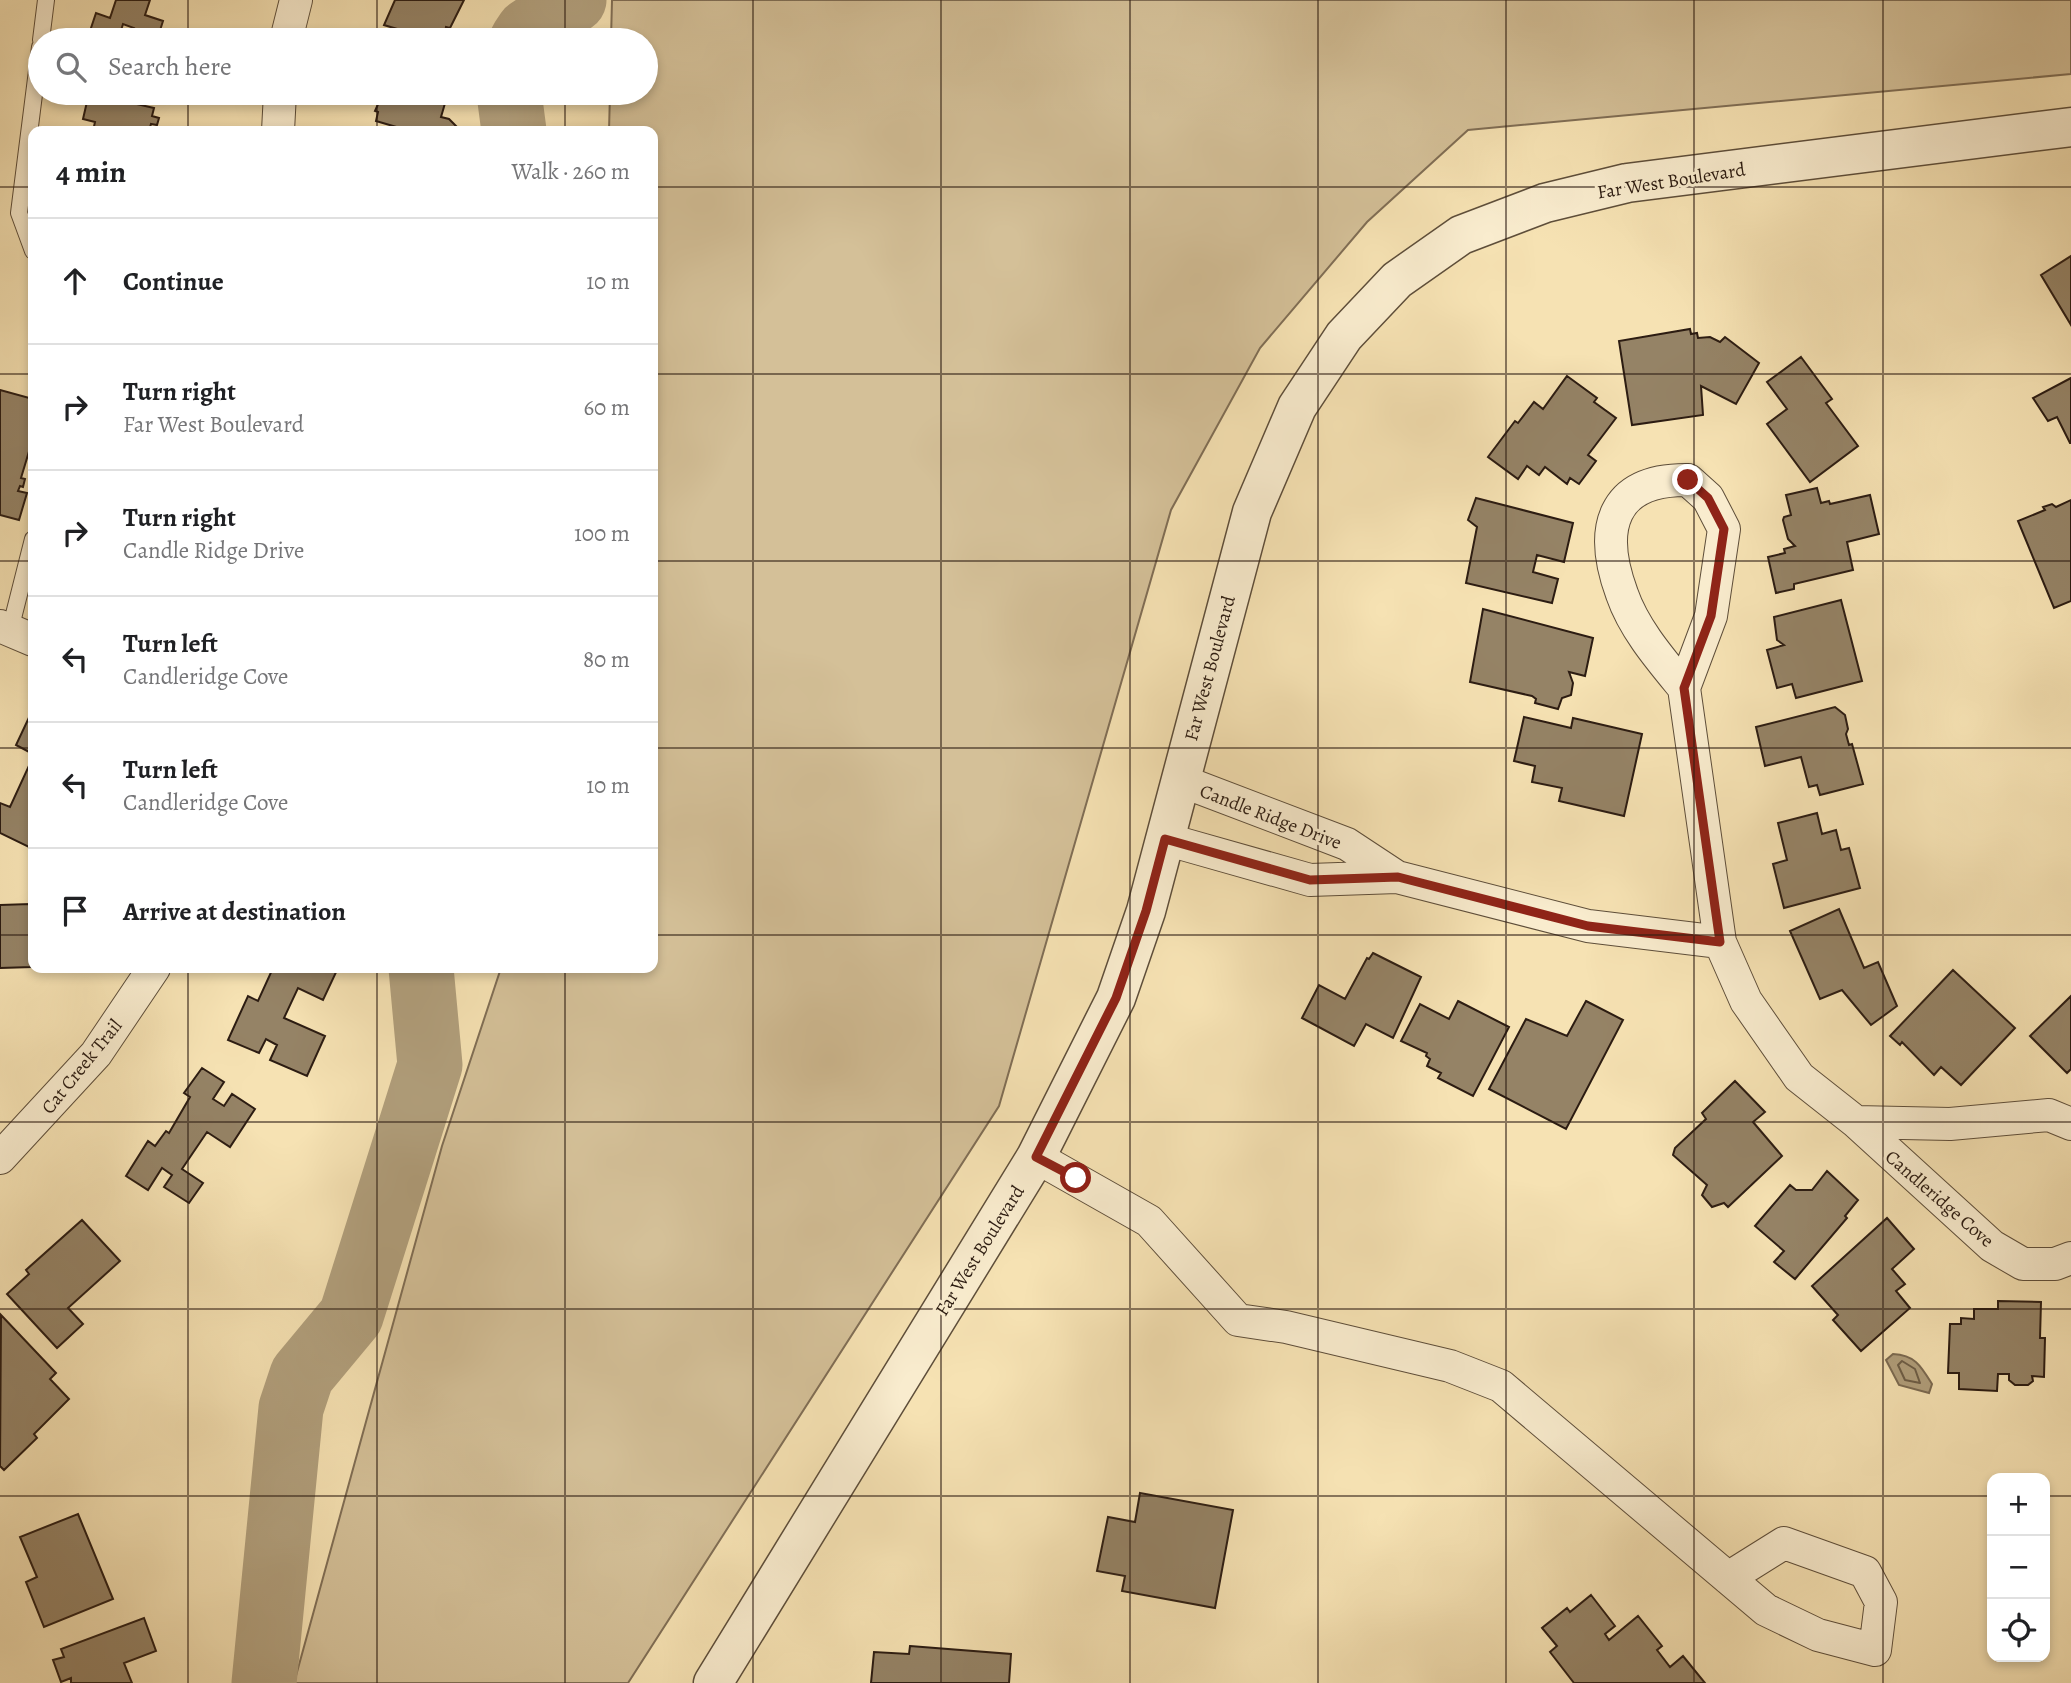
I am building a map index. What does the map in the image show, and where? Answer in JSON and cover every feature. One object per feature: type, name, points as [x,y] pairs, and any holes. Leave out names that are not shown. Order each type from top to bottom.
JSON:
[{"type":"street","points":[[289,28],[296,0]]},
{"type":"street","points":[[278,126],[279,105]]},
{"type":"street","name":"Far West Boulevard","points":[[713,1683],[1036,1157],[1116,998],[1146,911],[1252,512],[1297,407],[1344,337],[1397,280],[1461,235],[1545,203],[1627,183],[2071,127]]},
{"type":"street","name":"Candleridge Cove","points":[[1684,688],[1655,653],[1622,595],[1612,553],[1614,516],[1631,491],[1663,480],[1688,480],[1708,498],[1724,529],[1711,616],[1684,688],[1720,942],[1746,1001],[1799,1077],[1856,1122],[1992,1246],[2023,1264],[2055,1264],[2071,1258]]},
{"type":"street","name":"Candle Ridge Drive","points":[[1179,780],[1347,844],[1398,877]]},
{"type":"street","name":"Candle Ridge Drive","points":[[1165,839],[1310,880],[1398,877],[1588,926],[1720,942]]},
{"type":"street","name":"Cat Creek Trail","points":[[0,1158],[96,1054],[151,973]]},
{"type":"street","name":"Candleridge Cove","points":[[1856,1122],[1950,1124],[2049,1115],[2071,1124]]},
{"type":"street","points":[[1036,1157],[1149,1221],[1238,1320],[1286,1327],[1450,1366],[1501,1386],[1728,1578],[1766,1610],[1818,1635],[1875,1650],[1881,1602],[1864,1572],[1784,1544],[1728,1578]]},
{"type":"lane","points":[[42,28],[46,0]]},
{"type":"lane","points":[[30,126],[33,105]]},
{"type":"lane","points":[[28,142],[19,213],[28,237]]},
{"type":"lane","points":[[14,632],[28,563]]},
{"type":"shaded area","points":[[612,0],[2071,0],[2071,74],[1468,130],[1367,222],[1260,348],[1171,510],[999,1106],[628,1683],[294,1683],[442,1146],[499,973],[658,973],[658,126],[609,126],[610,105],[658,105],[658,28],[611,28]]},
{"type":"water","points":[[1893,1354],[1912,1359],[1921,1367],[1932,1384],[1929,1393],[1899,1385],[1886,1360]]},
{"type":"building","points":[[116,0],[150,0],[145,15],[163,21],[161,28],[134,28],[123,24],[122,28],[91,28],[96,13],[110,18]]},
{"type":"building","points":[[395,0],[464,0],[450,28],[394,28],[384,25]]},
{"type":"building","points":[[86,105],[141,105],[154,108],[152,116],[159,118],[157,125],[150,126],[94,126],[95,122],[83,119]]},
{"type":"building","points":[[378,105],[444,105],[441,117],[449,119],[456,126],[393,126],[376,121],[378,112],[375,111]]},
{"type":"building","points":[[2071,256],[2071,325],[2041,275]]},
{"type":"building","points":[[1690,329],[1691,334],[1697,333],[1698,338],[1710,337],[1720,342],[1725,337],[1759,363],[1736,404],[1701,386],[1703,415],[1632,425],[1619,341]]},
{"type":"building","points":[[1801,357],[1832,399],[1826,403],[1858,446],[1810,482],[1767,424],[1787,409],[1767,382]]},
{"type":"building","points":[[1567,376],[1597,398],[1594,402],[1616,418],[1588,455],[1596,461],[1579,484],[1570,478],[1567,484],[1545,467],[1539,475],[1527,466],[1518,479],[1488,457],[1515,421],[1518,423],[1534,402],[1543,409]]},
{"type":"building","points":[[2071,378],[2070,443],[2057,417],[2048,421],[2033,398]]},
{"type":"building","points":[[0,390],[28,398],[28,455],[21,478],[25,479],[23,487],[20,486],[18,491],[27,493],[19,520],[0,515]]},
{"type":"building","points":[[1817,488],[1821,503],[1829,501],[1830,504],[1870,495],[1879,534],[1847,542],[1853,570],[1794,584],[1794,589],[1776,593],[1768,557],[1785,553],[1784,549],[1795,546],[1788,539],[1783,520],[1791,515],[1786,495]]},
{"type":"building","points":[[1476,498],[1573,523],[1564,562],[1537,555],[1533,572],[1558,579],[1552,603],[1466,583],[1477,527],[1468,520]]},
{"type":"building","points":[[2071,500],[2071,601],[2054,608],[2018,521],[2045,510],[2043,507],[2052,504],[2056,507]]},
{"type":"building","points":[[1841,600],[1862,681],[1796,698],[1792,684],[1777,688],[1767,650],[1784,645],[1777,640],[1774,617]]},
{"type":"building","points":[[1483,609],[1593,638],[1585,676],[1569,672],[1573,683],[1571,695],[1562,698],[1558,709],[1535,703],[1536,699],[1532,696],[1470,682]]},
{"type":"building","points":[[1835,707],[1845,715],[1848,729],[1846,734],[1849,745],[1852,744],[1863,784],[1820,795],[1817,785],[1809,787],[1801,757],[1765,766],[1756,727]]},
{"type":"building","points":[[1524,717],[1571,728],[1573,718],[1642,734],[1624,816],[1559,801],[1562,788],[1532,782],[1535,766],[1514,761]]},
{"type":"building","points":[[28,720],[28,751],[16,745]]},
{"type":"building","points":[[28,768],[28,847],[0,833],[0,803],[10,807]]},
{"type":"building","points":[[1817,813],[1822,834],[1836,830],[1841,850],[1849,848],[1860,888],[1784,908],[1773,864],[1787,860],[1778,823]]},
{"type":"building","points":[[28,904],[28,967],[0,968],[0,905]]},
{"type":"building","points":[[1839,909],[1864,968],[1878,962],[1897,1006],[1871,1025],[1842,990],[1820,999],[1790,931]]},
{"type":"building","points":[[1373,953],[1421,977],[1393,1038],[1366,1024],[1354,1046],[1302,1018],[1319,985],[1345,999],[1367,958]]},
{"type":"building","points":[[1953,970],[2015,1028],[1961,1085],[1941,1067],[1934,1075],[1902,1042],[1900,1045],[1890,1036]]},
{"type":"building","points":[[271,973],[336,973],[323,1000],[298,988],[284,1018],[325,1036],[307,1076],[270,1060],[277,1045],[266,1039],[259,1053],[228,1040],[248,996],[258,1001]]},
{"type":"building","points":[[2071,996],[2071,1069],[2067,1073],[2030,1036]]},
{"type":"building","points":[[1458,1001],[1509,1027],[1473,1096],[1438,1078],[1441,1073],[1427,1066],[1430,1059],[1426,1056],[1427,1053],[1401,1041],[1420,1004],[1449,1019]]},
{"type":"building","points":[[1586,1001],[1623,1020],[1566,1129],[1489,1089],[1526,1019],[1567,1036]]},
{"type":"building","points":[[202,1068],[224,1082],[213,1099],[224,1106],[232,1094],[255,1109],[230,1147],[207,1132],[182,1169],[203,1183],[189,1203],[164,1187],[172,1175],[162,1168],[148,1190],[126,1176],[148,1141],[155,1146],[166,1131],[169,1133],[190,1097],[184,1093]]},
{"type":"building","points":[[1735,1081],[1765,1112],[1753,1122],[1782,1156],[1728,1207],[1724,1203],[1712,1207],[1702,1195],[1707,1185],[1673,1155],[1675,1148],[1706,1119],[1702,1113]]},
{"type":"building","points":[[1827,1171],[1858,1200],[1845,1216],[1847,1218],[1795,1279],[1774,1262],[1784,1251],[1755,1226],[1790,1185],[1796,1190],[1812,1190]]},
{"type":"building","points":[[1887,1218],[1914,1249],[1892,1269],[1905,1284],[1896,1291],[1910,1308],[1861,1351],[1833,1320],[1838,1315],[1812,1286]]},
{"type":"building","points":[[82,1220],[120,1261],[68,1308],[83,1324],[57,1348],[7,1294],[29,1274],[26,1270]]},
{"type":"building","points":[[1998,1301],[2041,1302],[2040,1338],[2045,1338],[2044,1377],[2032,1376],[2033,1381],[2028,1385],[2015,1385],[2009,1380],[2009,1374],[1998,1374],[1997,1391],[1959,1389],[1959,1373],[1948,1373],[1950,1324],[1961,1324],[1961,1318],[1974,1319],[1974,1309],[1998,1309]]},
{"type":"building","points":[[1,1315],[56,1373],[50,1379],[69,1399],[34,1434],[37,1438],[4,1470],[0,1466]]},
{"type":"building","points":[[1140,1493],[1233,1510],[1215,1608],[1122,1591],[1125,1576],[1097,1571],[1108,1517],[1135,1522]]},
{"type":"building","points":[[78,1514],[113,1599],[44,1627],[26,1582],[37,1577],[20,1537]]},
{"type":"building","points":[[1591,1595],[1615,1626],[1605,1634],[1609,1640],[1638,1616],[1662,1646],[1657,1650],[1670,1667],[1683,1656],[1705,1683],[1574,1683],[1550,1652],[1557,1646],[1542,1628],[1567,1608],[1570,1612]]},
{"type":"building","points":[[144,1618],[156,1651],[124,1663],[132,1683],[71,1683],[71,1678],[61,1682],[53,1660],[64,1657],[61,1649]]},
{"type":"building","points":[[910,1646],[1011,1654],[1009,1683],[871,1683],[874,1652],[909,1654]]},
{"type":"waterway","points":[[532,28],[574,0]]},
{"type":"waterway","points":[[511,105],[513,126]]},
{"type":"waterway","points":[[264,1683],[291,1408],[302,1375],[351,1316],[430,1065],[421,973]]},
{"type":"route","points":[[1076,1178],[1036,1157],[1116,998],[1146,911],[1165,839],[1310,880],[1398,877],[1588,926],[1720,942],[1684,688],[1711,616],[1719,577],[1724,529],[1708,498],[1688,480]]}]
